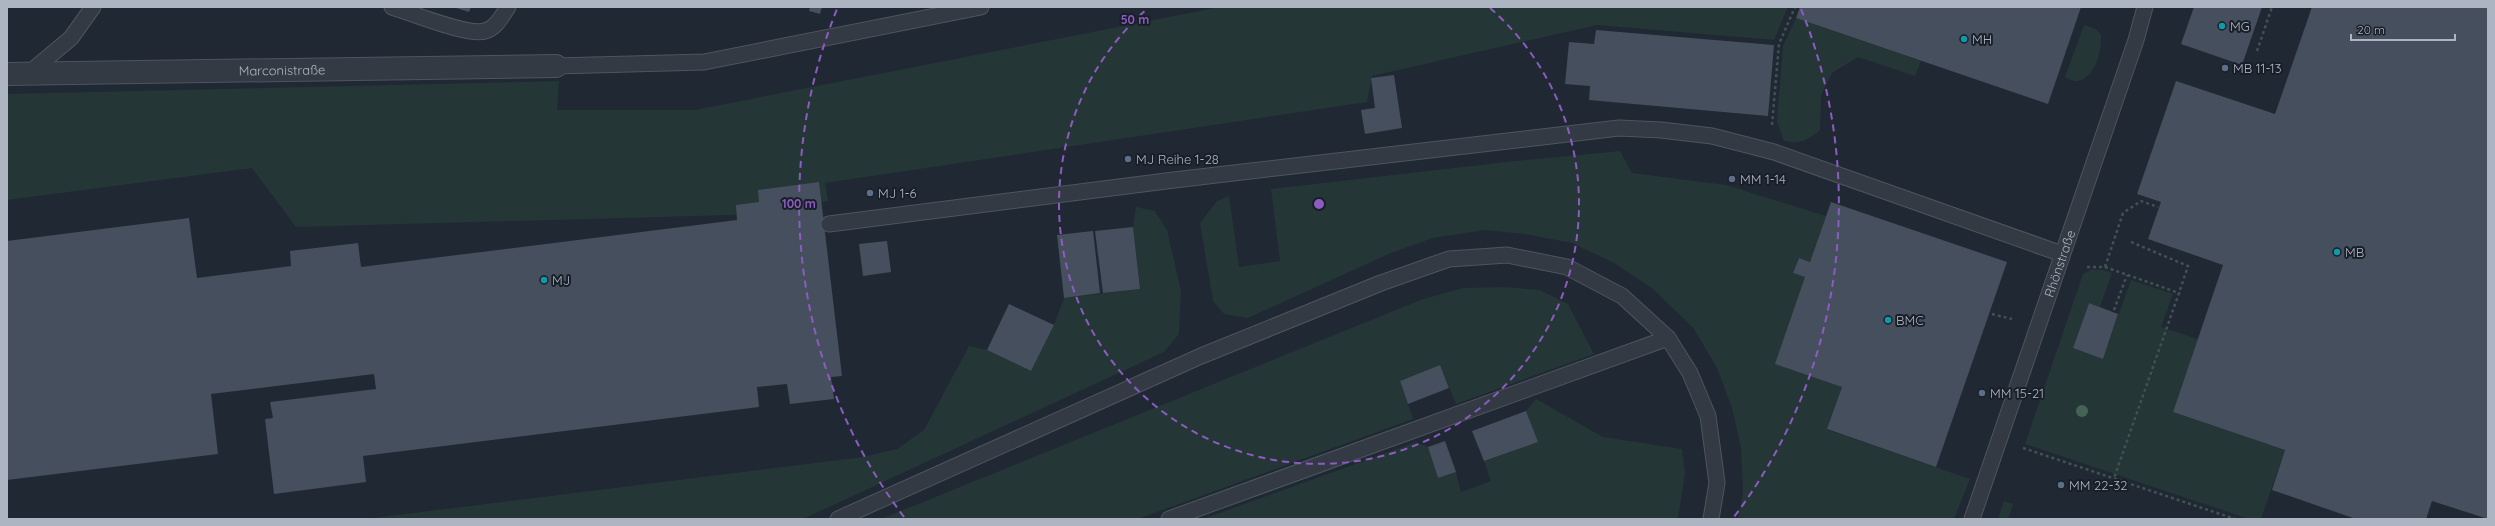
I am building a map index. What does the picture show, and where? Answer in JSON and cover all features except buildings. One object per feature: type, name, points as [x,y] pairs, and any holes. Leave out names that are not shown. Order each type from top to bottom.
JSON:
[{"type":"street","name":"Marconistraße","points":[[18,74],[556,66]]},
{"type":"lane","points":[[18,74],[71,38],[93,7]]},
{"type":"lane","points":[[392,7],[463,30],[484,31],[498,23],[508,7]]},
{"type":"lane","points":[[556,66],[704,62],[981,7]]},
{"type":"lane","name":"Rhönstraße","points":[[1972,519],[2136,40],[2145,7]]},
{"type":"lane","points":[[829,224],[1174,180],[1619,128],[1661,130],[1712,136],[1774,152],[2062,254]]},
{"type":"lane","points":[[838,519],[1201,356],[1381,283],[1449,259],[1507,255],[1567,267],[1622,296],[1668,338],[1690,373],[1708,416],[1717,483],[1710,519]]},
{"type":"lane","points":[[1169,519],[1668,338]]},
{"type":"path","points":[[1774,152],[1772,137],[1779,44],[1795,7]]},
{"type":"path","points":[[2257,52],[2272,7]]},
{"type":"path","points":[[2105,267],[2123,213],[2141,201],[2158,207]]},
{"type":"path","points":[[2114,478],[2188,266],[2131,242]]},
{"type":"path","points":[[2053,280],[2075,282],[2080,267],[2105,267],[2179,293]]},
{"type":"path","points":[[2114,310],[2127,275]]},
{"type":"path","points":[[2018,446],[2235,519]]},
{"type":"shaded area","points":[[1220,7],[1788,7],[1774,40],[1597,25],[1372,76],[1367,102],[825,183],[828,201],[731,215],[296,227],[252,168],[7,200],[7,94],[559,81],[557,110],[695,110]]},
{"type":"shaded area","points":[[1796,18],[1921,61],[1915,76],[1858,57],[1832,73],[1821,95],[1820,130],[1804,141],[1784,141],[1777,121],[1783,46]]},
{"type":"shaded area","points":[[2084,25],[2096,29],[2101,35],[2099,55],[2093,70],[2083,79],[2074,81],[2065,77]]},
{"type":"shaded area","points":[[1620,151],[1632,173],[1726,185],[1826,216],[1810,262],[1799,258],[1793,273],[1805,277],[1842,387],[1828,430],[1970,479],[1954,519],[1738,519],[1743,492],[1741,448],[1732,408],[1717,368],[1694,329],[1653,289],[1614,263],[1572,243],[1525,234],[1485,230],[1433,238],[1391,253],[1248,318],[1224,314],[1213,301],[1200,223],[1217,201],[1229,196],[1239,267],[1280,261],[1271,189],[1515,161]]},
{"type":"shaded area","points":[[1136,207],[1155,211],[1167,230],[1181,291],[1179,334],[1164,352],[803,519],[365,519],[863,457],[897,449],[924,430],[969,346],[987,350],[1031,371],[1054,325],[1064,298],[1140,289],[1133,227]]},
{"type":"shaded area","points":[[2092,269],[2112,273],[2100,307],[2089,303],[2073,348],[2103,358],[2131,280],[2173,294],[2161,327],[2198,339],[2173,412],[2285,450],[2261,519],[2249,519],[2025,444],[2083,274]]},
{"type":"shaded area","points":[[1504,287],[1540,290],[1568,304],[1594,354],[1456,404],[1440,365],[1400,381],[1413,419],[1138,519],[881,519],[1423,299],[1463,288]]},
{"type":"shaded area","points":[[1536,399],[1603,437],[1682,449],[1685,473],[1678,519],[1203,519],[1416,442],[1428,447],[1438,478],[1456,472],[1461,492],[1491,481],[1484,461],[1537,442],[1526,411]]},
{"type":"shaded area","points":[[2004,501],[2013,504],[2008,519],[1998,519]]},
{"type":"place","name":"MG","points":[[2222,26]]},
{"type":"place","name":"MH","points":[[1964,39]]},
{"type":"place","name":"MB 11-13","points":[[2225,68]]},
{"type":"place","name":"MJ Reihe 1-28","points":[[1128,159]]},
{"type":"place","name":"MM 1-14","points":[[1732,179]]},
{"type":"place","name":"MJ 1-6","points":[[870,193]]},
{"type":"place","name":"MB","points":[[2337,252]]},
{"type":"place","name":"MJ","points":[[544,280]]},
{"type":"place","name":"BMC","points":[[1888,320]]},
{"type":"place","name":"MM 15-21","points":[[1982,393]]},
{"type":"place","name":"MM 22-32","points":[[2061,485]]}]
